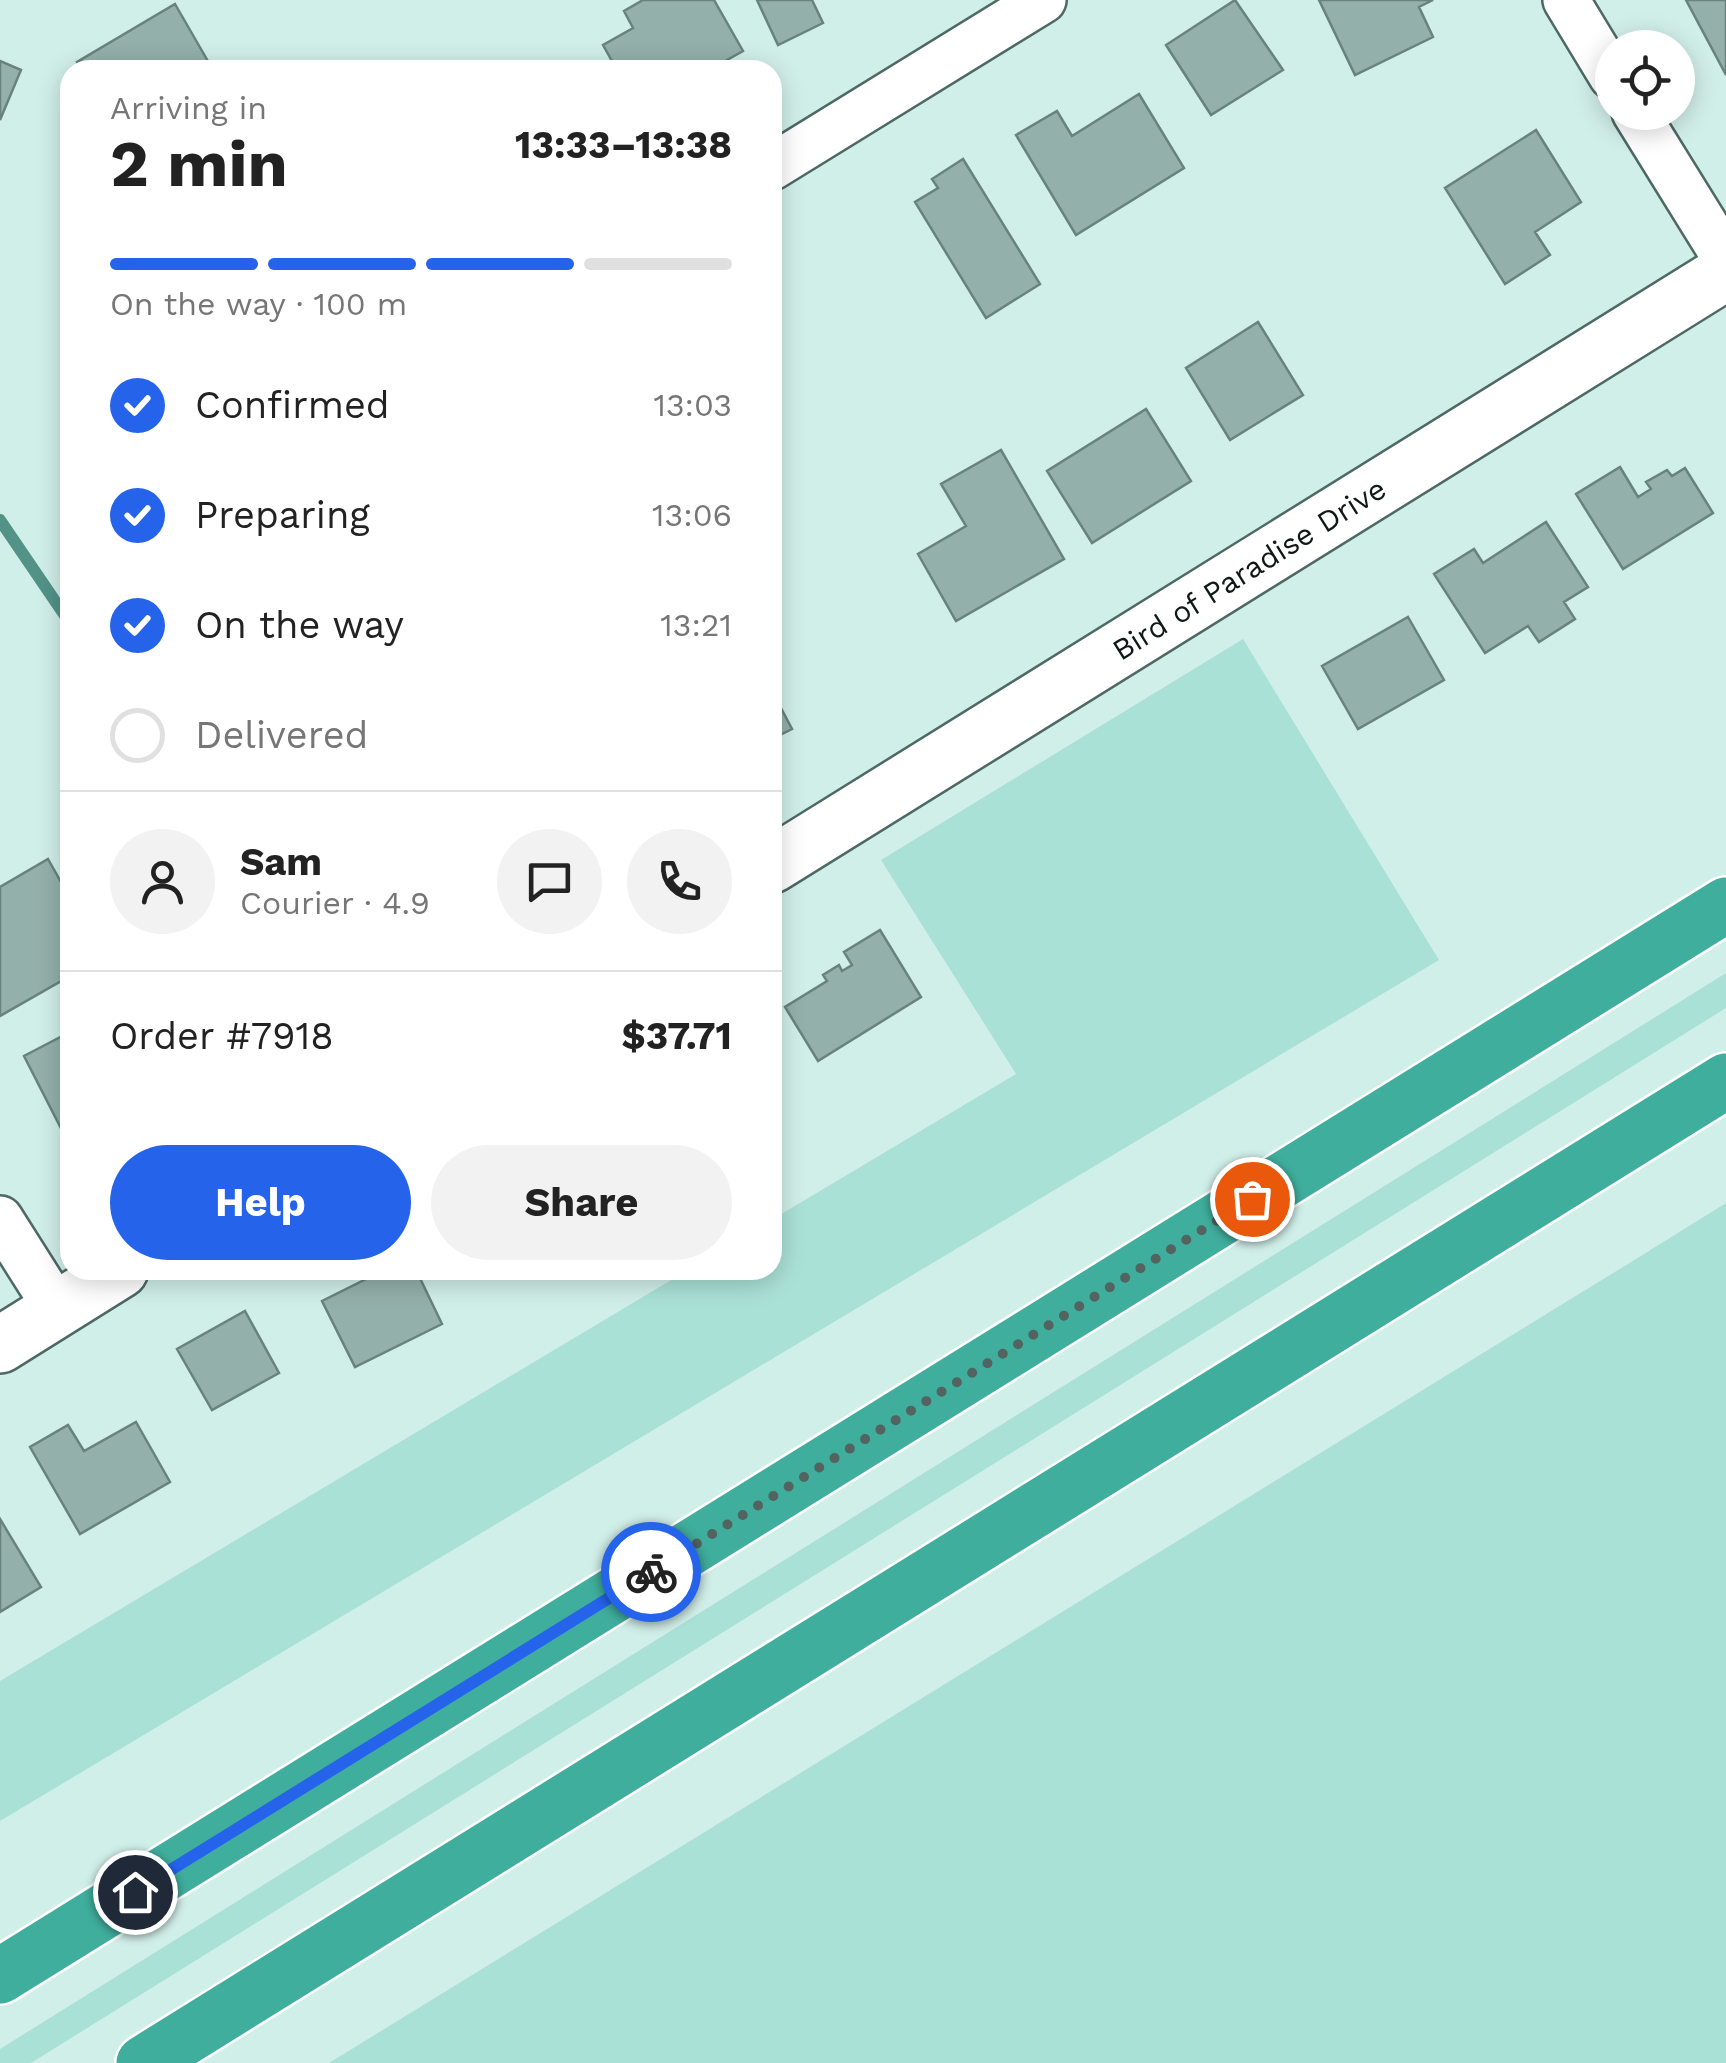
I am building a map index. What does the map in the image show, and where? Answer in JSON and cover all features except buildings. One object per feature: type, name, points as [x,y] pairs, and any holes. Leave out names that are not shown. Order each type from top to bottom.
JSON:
[{"type":"highway","points":[[0,1976],[1726,906]]},
{"type":"highway","points":[[144,2063],[1726,1081]]},
{"type":"street","points":[[782,162],[1042,0]]},
{"type":"street","points":[[1566,0],[1595,48]]},
{"type":"street","points":[[1646,130],[1726,260]]},
{"type":"street","name":"Bird of Paradise Drive","points":[[782,859],[1726,272]]},
{"type":"street","points":[[0,1219],[56,1310]]},
{"type":"street","points":[[0,1345],[104,1280]]},
{"type":"green space","points":[[1243,639],[1439,960],[0,1821],[0,1681],[671,1280],[782,1280],[782,1214],[1016,1074],[881,860]]},
{"type":"green space","points":[[1726,973],[1726,1008],[31,2063],[0,2063],[0,2049]]},
{"type":"green space","points":[[1726,1203],[1726,2063],[329,2063],[1644,1254]]},
{"type":"waterway","points":[[0,520],[60,608]]},
{"type":"way so far","points":[[651,1572],[1252,1199]]},
{"type":"route","points":[[135,1892],[651,1572]]}]
